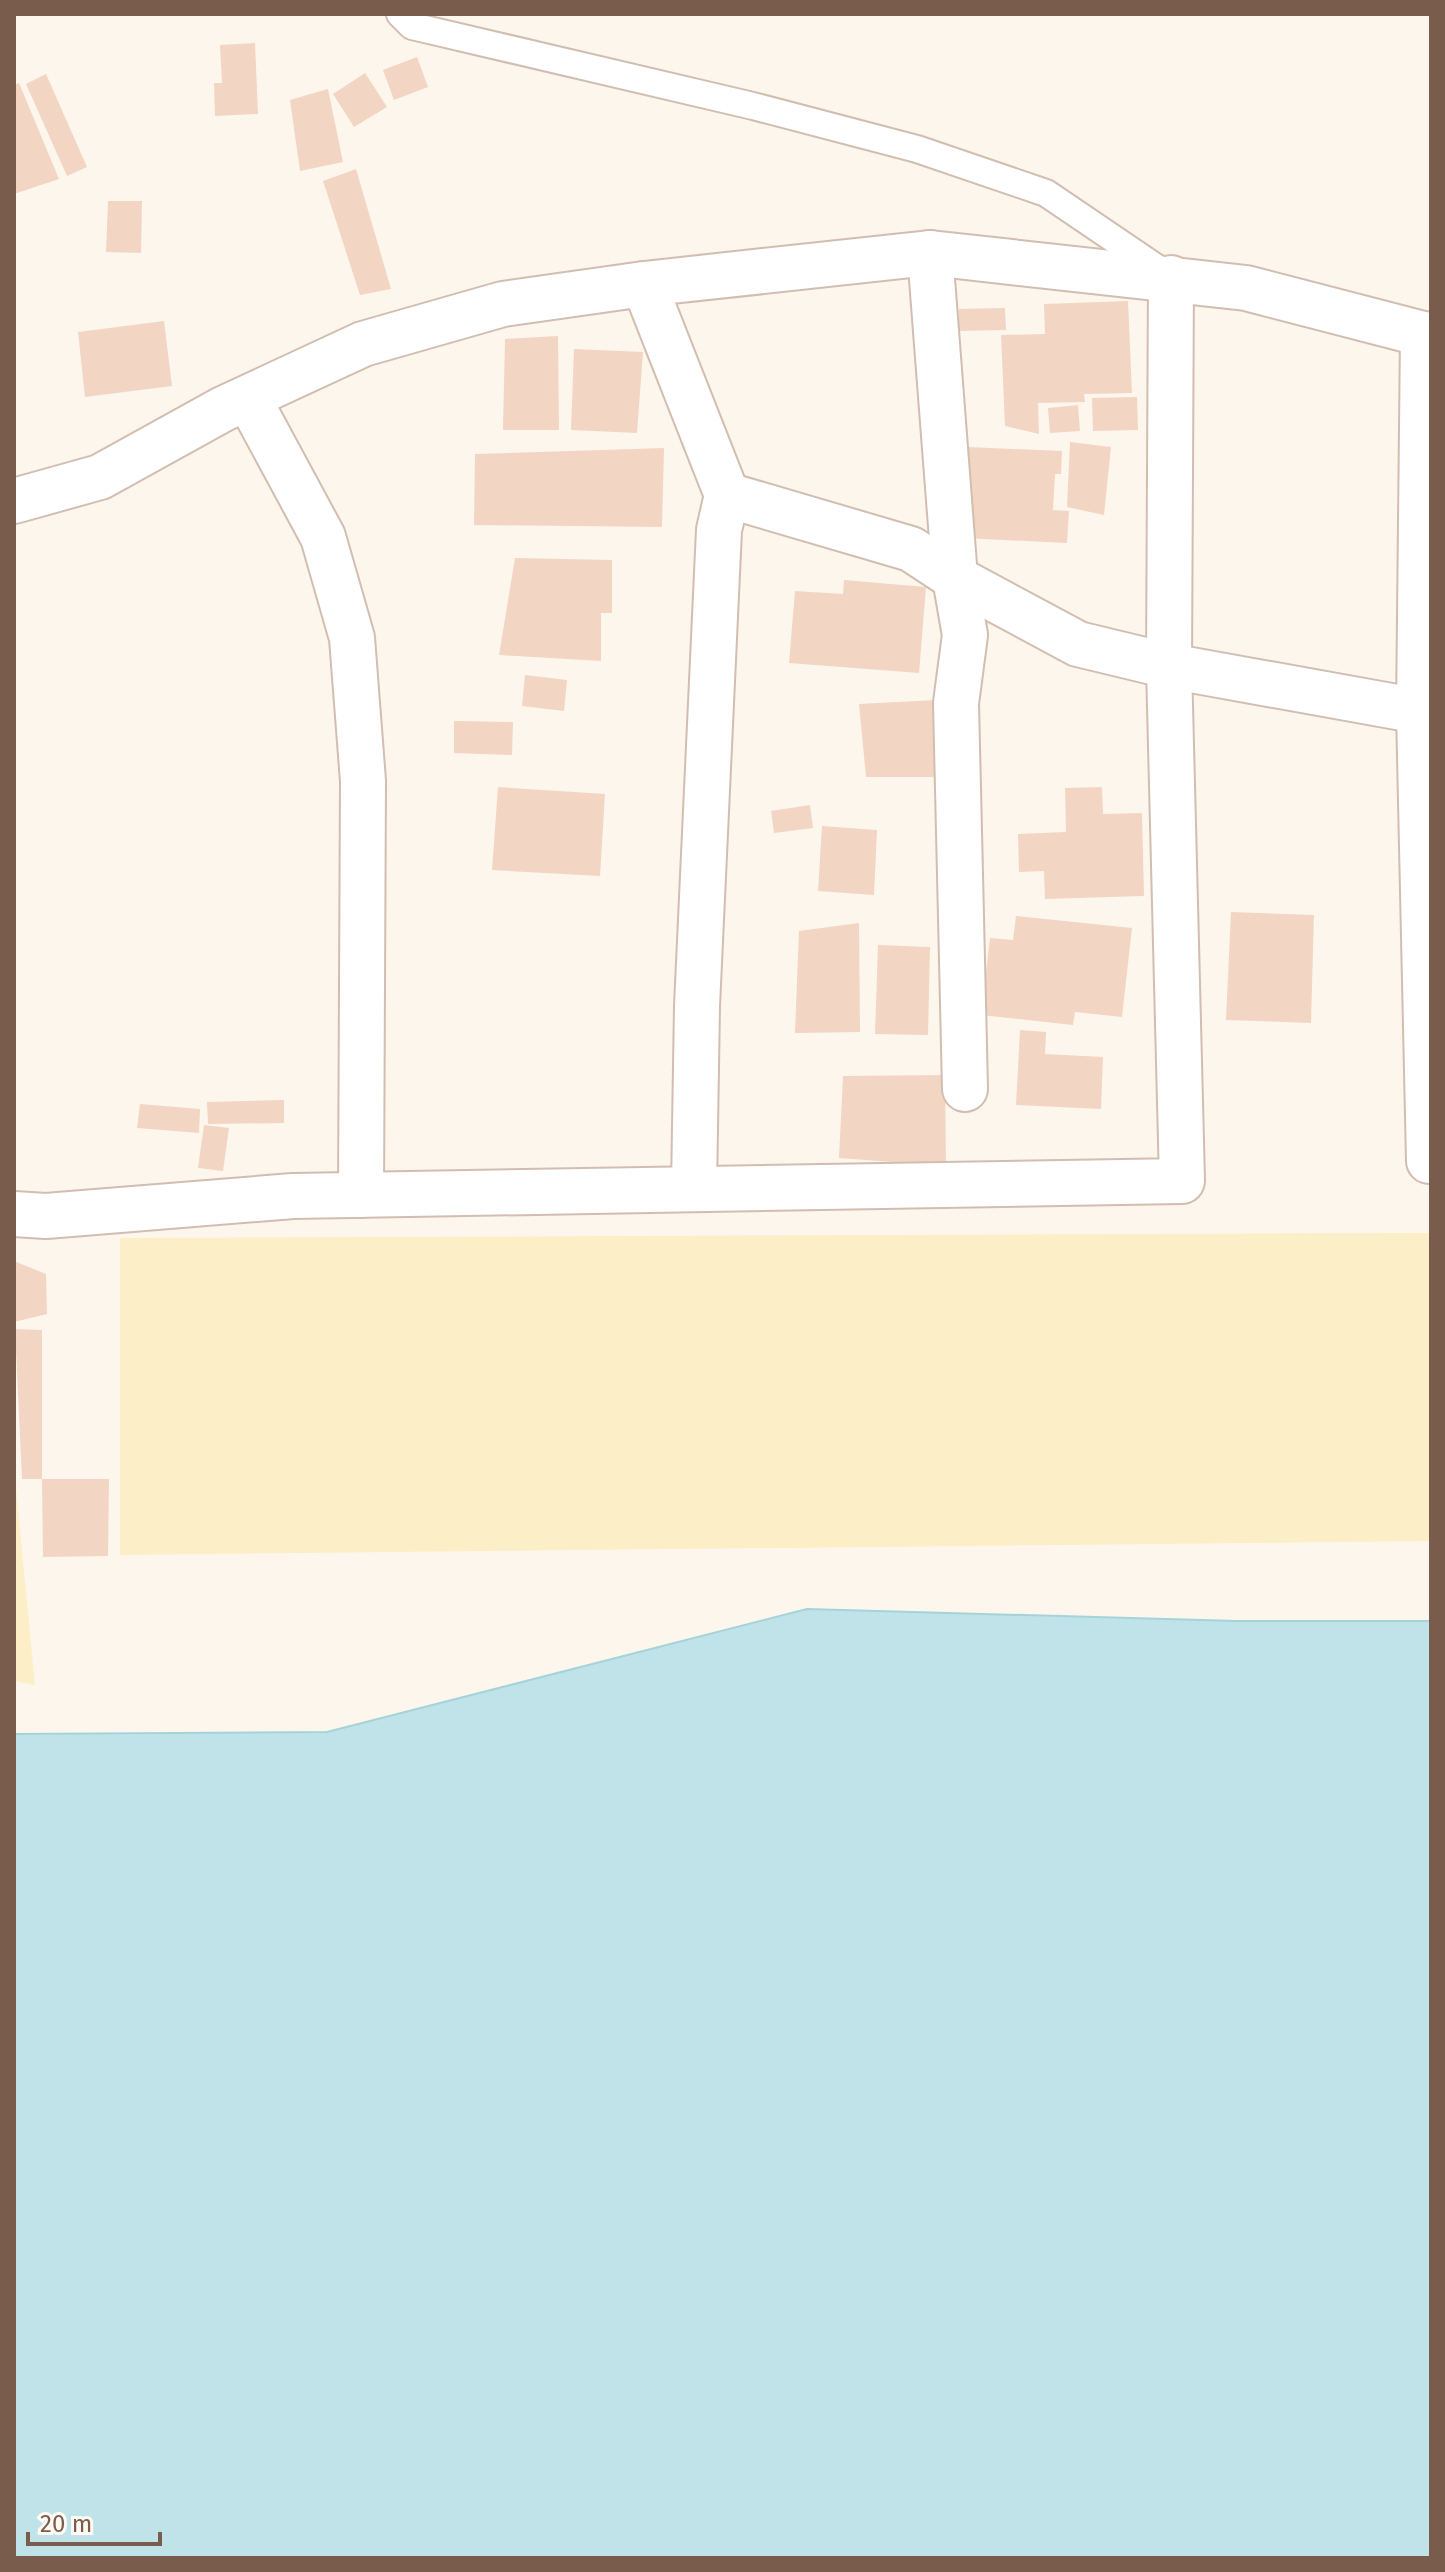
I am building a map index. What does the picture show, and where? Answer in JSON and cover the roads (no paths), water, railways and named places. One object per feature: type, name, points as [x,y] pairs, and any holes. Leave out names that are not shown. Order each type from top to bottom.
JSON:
[{"type":"street","points":[[930,253],[955,578],[965,635],[956,703],[965,1089]]},
{"type":"street","points":[[14,501],[100,477],[248,398],[363,344],[489,308],[644,284],[930,253],[1246,288],[1427,335],[1419,711],[1429,1161]]},
{"type":"street","points":[[14,1214],[46,1216],[293,1196],[1182,1181],[1169,666],[1171,278]]},
{"type":"street","points":[[644,284],[727,495],[719,530],[697,1006],[694,1189]]},
{"type":"street","points":[[248,398],[323,537],[352,638],[363,781],[361,1195]]},
{"type":"street","points":[[727,495],[911,549],[955,578],[1078,644],[1169,666],[1419,711]]},
{"type":"lane","points":[[400,14],[412,26],[753,106],[917,149],[1046,193],[1171,278]]},
{"type":"water","points":[[807,1609],[1237,1621],[1431,1621],[1431,2558],[14,2558],[14,1734],[327,1732]]}]
